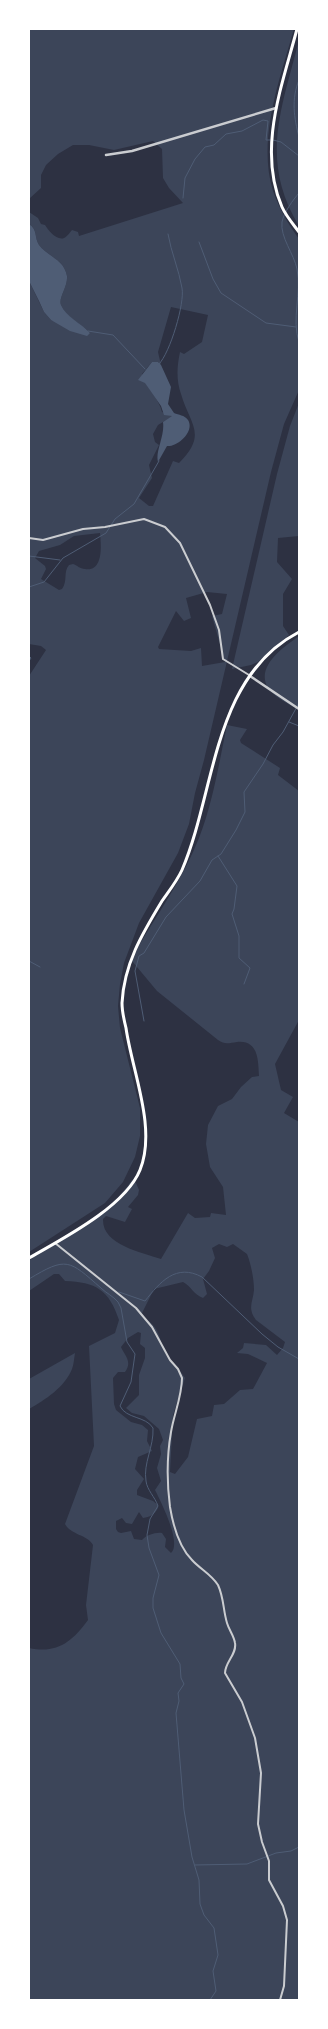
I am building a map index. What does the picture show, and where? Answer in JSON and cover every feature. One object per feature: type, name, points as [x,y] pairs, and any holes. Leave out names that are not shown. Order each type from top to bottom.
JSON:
[{"type":"main road","points":[[297,29],[276,108],[271,144],[272,169],[282,208],[299,232]]},
{"type":"main road","points":[[29,1258],[89,1222],[110,1206],[129,1186],[140,1171],[145,1152],[144,1105],[129,1052],[122,1004],[127,970],[144,931],[182,871],[202,810],[227,719],[250,676],[269,654],[299,632]]},
{"type":"street","points":[[106,155],[132,152],[276,108]]},
{"type":"street","points":[[29,538],[43,540],[83,529],[106,527],[144,519],[165,527],[180,543],[210,605],[219,630],[223,659],[299,709]]},
{"type":"street","points":[[55,1243],[136,1308],[152,1327],[170,1360],[178,1369],[182,1378],[170,1441],[168,1487],[170,1508],[178,1538],[185,1551],[192,1560],[210,1575],[218,1585],[225,1605],[227,1623],[235,1641],[234,1651],[226,1664],[224,1673],[242,1702],[256,1738],[260,1772],[258,1824],[262,1842],[269,1861],[269,1880],[283,1906],[287,1920],[284,1986],[280,2000]]},
{"type":"shaded area","points":[[29,29],[294,29],[272,109],[268,151],[269,171],[273,191],[284,216],[299,239],[299,390],[284,424],[271,472],[189,824],[178,853],[139,923],[124,963],[118,1006],[120,1028],[140,1108],[140,1136],[135,1157],[123,1182],[105,1203],[29,1252],[29,676],[46,650],[41,646],[29,644],[29,281],[44,312],[51,320],[90,333],[63,310],[60,302],[67,280],[65,270],[59,262],[39,245],[35,231],[29,224],[29,212],[38,218],[41,224],[45,225],[48,230],[61,239],[66,237],[72,230],[78,232],[79,236],[183,203],[169,188],[163,178],[162,149],[153,141],[114,150],[89,145],[73,145],[58,154],[46,165],[41,175],[41,188],[29,199]],"holes":[[[171,307],[208,315],[202,342],[184,354],[180,352],[178,362],[179,389],[192,422],[195,437],[188,453],[179,463],[173,461],[153,506],[149,506],[139,498],[152,478],[149,465],[159,445],[155,442],[153,434],[158,425],[173,416],[162,412],[142,374],[152,362],[158,362],[161,365],[158,352]],[[100,533],[100,556],[96,566],[91,569],[83,569],[73,564],[69,565],[66,571],[64,586],[59,590],[41,579],[46,569],[45,566],[35,558],[39,551],[60,545],[74,536]],[[207,592],[227,594],[222,614],[212,616],[225,662],[202,666],[201,648],[191,651],[159,649],[158,647],[176,611],[184,621],[191,618],[186,598]]]},
{"type":"shaded area","points":[[299,40],[299,226],[287,202],[280,179],[277,156],[281,111]]},
{"type":"shaded area","points":[[29,224],[35,231],[39,245],[63,266],[67,280],[60,302],[61,305],[66,313],[90,333],[87,336],[70,331],[51,320],[44,312],[29,281]]},
{"type":"shaded area","points":[[152,362],[158,362],[161,365],[171,387],[168,404],[174,413],[185,417],[190,424],[184,438],[176,444],[167,446],[158,462],[157,458],[163,433],[163,422],[172,416],[164,415],[161,406],[145,383],[138,380]]},
{"type":"shaded area","points":[[299,403],[299,536],[278,538],[277,562],[292,579],[283,594],[283,626],[289,635],[258,662],[232,669],[277,474],[290,426]]},
{"type":"shaded area","points":[[299,636],[299,710],[271,692],[265,680],[265,672],[268,665],[279,651]]},
{"type":"shaded area","points":[[227,725],[247,729],[240,740],[241,743],[280,768],[278,775],[299,791],[299,1020],[275,1064],[281,1090],[293,1097],[284,1113],[299,1122],[299,2000],[29,2000],[29,1648],[56,1648],[70,1640],[88,1620],[86,1605],[93,1545],[87,1539],[71,1531],[65,1524],[94,1446],[89,1346],[115,1333],[119,1320],[111,1301],[100,1290],[85,1283],[65,1281],[59,1274],[54,1274],[29,1291],[29,1260],[98,1216],[111,1205],[132,1180],[136,1183],[139,1190],[138,1195],[128,1207],[132,1209],[125,1222],[106,1216],[103,1219],[104,1228],[109,1235],[124,1246],[134,1250],[161,1259],[188,1213],[195,1218],[210,1217],[211,1213],[226,1215],[223,1187],[210,1167],[206,1144],[208,1125],[218,1106],[232,1099],[241,1087],[252,1077],[259,1076],[256,1053],[250,1044],[244,1042],[220,1042],[157,991],[132,961],[138,947],[179,880],[199,838],[212,796]],"holes":[[[219,1244],[227,1247],[233,1244],[247,1254],[251,1267],[254,1290],[251,1305],[253,1316],[256,1320],[285,1342],[283,1348],[277,1355],[266,1345],[244,1343],[243,1348],[237,1353],[248,1354],[267,1363],[253,1389],[240,1390],[224,1404],[214,1405],[212,1416],[197,1419],[188,1457],[175,1474],[170,1472],[173,1415],[185,1378],[169,1359],[153,1325],[141,1315],[154,1289],[183,1282],[197,1295],[203,1298],[207,1294],[203,1279],[209,1271],[215,1258],[212,1248]],[[138,1332],[141,1333],[140,1344],[145,1348],[145,1358],[139,1375],[139,1395],[126,1408],[132,1413],[144,1416],[159,1429],[163,1440],[160,1446],[161,1454],[157,1468],[161,1481],[155,1490],[166,1513],[172,1532],[174,1548],[171,1553],[165,1547],[166,1539],[162,1533],[151,1534],[142,1540],[134,1539],[131,1531],[121,1533],[116,1529],[116,1521],[122,1518],[126,1523],[132,1524],[139,1512],[143,1518],[145,1518],[153,1514],[158,1508],[158,1505],[153,1501],[137,1495],[137,1490],[144,1479],[135,1469],[138,1457],[152,1451],[147,1441],[148,1430],[142,1425],[131,1422],[116,1410],[114,1404],[113,1378],[118,1372],[125,1372],[128,1365],[127,1358],[121,1347],[128,1338]]]},
{"type":"shaded area","points":[[75,1353],[72,1369],[65,1382],[48,1397],[29,1409],[29,1379]]},
{"type":"waterway","points":[[299,80],[296,87],[294,101],[299,137]]},
{"type":"waterway","points":[[183,198],[185,178],[195,159],[205,147],[214,145],[226,134],[242,131],[263,120],[268,121],[266,140],[270,140]]},
{"type":"waterway","points":[[273,140],[281,142],[299,156]]},
{"type":"waterway","points":[[299,193],[285,214],[282,222],[283,234],[297,269],[298,287],[296,324],[299,342]]},
{"type":"waterway","points":[[159,364],[168,350],[176,328],[182,295],[181,281],[168,234]]},
{"type":"waterway","points":[[199,242],[213,279],[221,293],[266,323],[296,327]]},
{"type":"waterway","points":[[88,331],[113,335],[145,369]]},
{"type":"waterway","points":[[29,587],[44,582],[63,558],[106,533],[115,519],[134,504],[159,461]]},
{"type":"waterway","points":[[29,556],[60,560]]},
{"type":"waterway","points":[[29,656],[31,658],[29,661]]},
{"type":"waterway","points":[[144,1021],[135,971],[139,956],[144,953],[166,917],[200,881],[212,860],[221,854],[245,812],[244,792],[263,764],[273,745],[283,732],[299,703]]},
{"type":"waterway","points":[[289,722],[299,726]]},
{"type":"waterway","points":[[218,856],[237,886],[232,914],[239,936],[239,958],[250,968],[244,984]]},
{"type":"waterway","points":[[29,961],[40,967]]},
{"type":"waterway","points":[[29,1279],[60,1264],[67,1264],[82,1272],[118,1302],[121,1308],[127,1342],[135,1354],[131,1382],[120,1406],[131,1416],[146,1421],[153,1428],[152,1442],[145,1474],[148,1487],[158,1506],[150,1519],[147,1535],[149,1548],[159,1575],[153,1598],[153,1608],[161,1633],[180,1664],[181,1678],[184,1684],[178,1693],[179,1701],[176,1713],[184,1810],[192,1857],[199,1880],[200,1904],[204,1915],[214,1928],[218,1955],[213,1971],[216,1991],[210,2000]]},
{"type":"waterway","points":[[119,1292],[145,1301],[157,1287],[169,1277],[176,1273],[193,1273],[202,1277],[262,1334],[278,1347],[299,1359]]},
{"type":"waterway","points":[[195,1865],[247,1864],[276,1853],[291,1851],[299,1847]]}]
